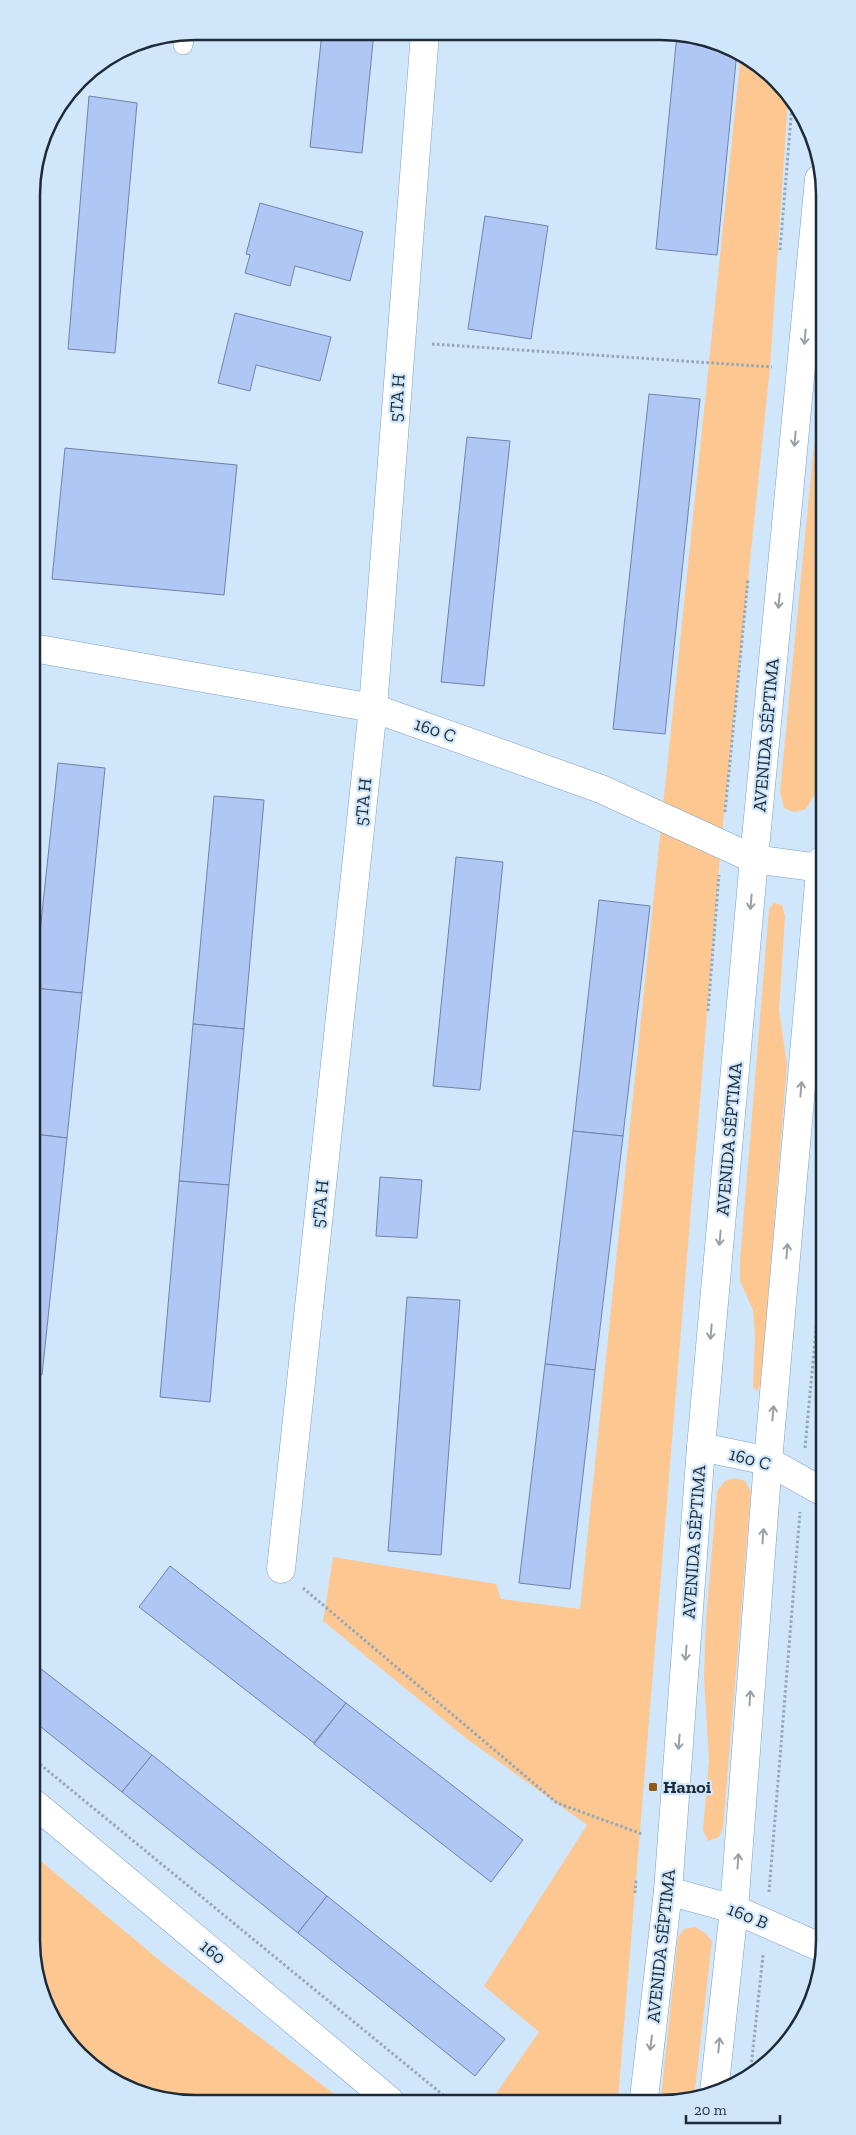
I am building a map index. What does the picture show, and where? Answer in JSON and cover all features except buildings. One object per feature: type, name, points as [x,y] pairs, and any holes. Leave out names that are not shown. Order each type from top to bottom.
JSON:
[{"type":"main road","name":"5TA H","points":[[281,1569],[373,708],[424,40]]},
{"type":"main road","name":"AVENIDA SÉPTIMA","points":[[644,2095],[668,1891],[701,1447],[754,859],[807,384],[816,230]]},
{"type":"main road","name":"160 C","points":[[40,649],[373,708],[600,789],[754,859],[816,864]]},
{"type":"main road","points":[[715,2085],[734,1909],[768,1461],[816,920]]},
{"type":"main road","name":"160 C","points":[[701,1447],[768,1461],[813,1486]]},
{"type":"main road","name":"160","points":[[40,1808],[383,2095]]},
{"type":"main road","name":"160 B","points":[[668,1891],[734,1909],[816,1945]]},
{"type":"path","points":[[401,342],[807,384]]},
{"type":"path","points":[[751,2066],[813,1486],[816,1412]]},
{"type":"path","points":[[281,1569],[557,1804],[671,1844]]},
{"type":"path","points":[[40,1764],[443,2095]]},
{"type":"shaded area","points":[[740,62],[771,85],[788,106],[770,367],[721,843],[618,2095],[495,2095],[539,2032],[484,1986],[587,1825],[467,1739],[323,1621],[333,1557],[496,1584],[501,1599],[580,1609]]},
{"type":"shaded area","points":[[816,440],[816,784],[815,794],[806,809],[794,812],[784,808],[780,791]]},
{"type":"shaded area","points":[[774,903],[782,905],[785,916],[779,1011],[787,1064],[761,1384],[757,1391],[753,1387],[755,1336],[753,1310],[740,1281],[740,1261],[769,909]]},
{"type":"shaded area","points":[[735,1478],[745,1481],[751,1491],[723,1828],[719,1837],[708,1841],[703,1830],[709,1760],[704,1677],[706,1620],[717,1491],[725,1481]]},
{"type":"shaded area","points":[[40,1860],[164,1964],[335,2095],[185,2095],[155,2090],[136,2083],[101,2063],[85,2050],[72,2034],[52,1999],[45,1980],[40,1940]]},
{"type":"shaded area","points":[[695,1927],[705,1933],[712,1941],[695,2091],[661,2095],[678,1937],[684,1929]]},
{"type":"place","name":"Hanoi","points":[[653,1787]]}]
